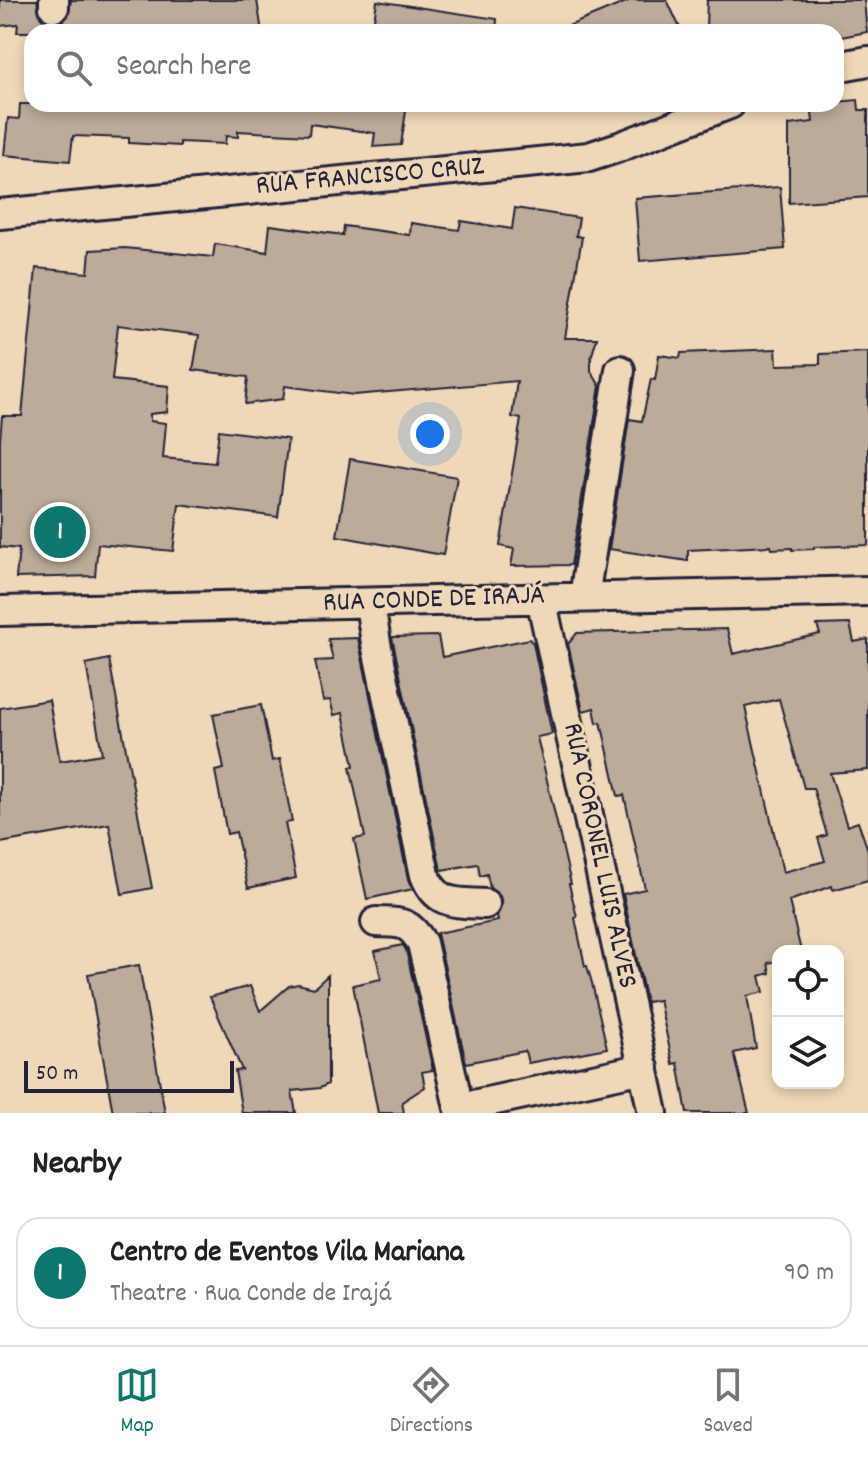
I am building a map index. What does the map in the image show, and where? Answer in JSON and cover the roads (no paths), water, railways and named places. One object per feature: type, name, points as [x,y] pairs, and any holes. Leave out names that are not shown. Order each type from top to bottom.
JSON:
[{"type":"street","points":[[844,66],[868,61]]},
{"type":"street","name":"RUA FRANCISCO CRUZ","points":[[0,214],[589,157],[709,112]]},
{"type":"street","points":[[584,597],[620,370]]},
{"type":"street","name":"RUA CONDE DE IRAJÁ","points":[[0,611],[868,591]]},
{"type":"street","name":"RUA CORONEL LUIS ALVES","points":[[541,598],[653,1113]]},
{"type":"street","points":[[370,604],[425,875],[430,887],[447,902],[485,904]]},
{"type":"street","points":[[376,922],[406,924],[422,943],[459,1108],[644,1068]]},
{"type":"place","name":"Centro de Eventos Vila Mariana","points":[[60,532]]}]
